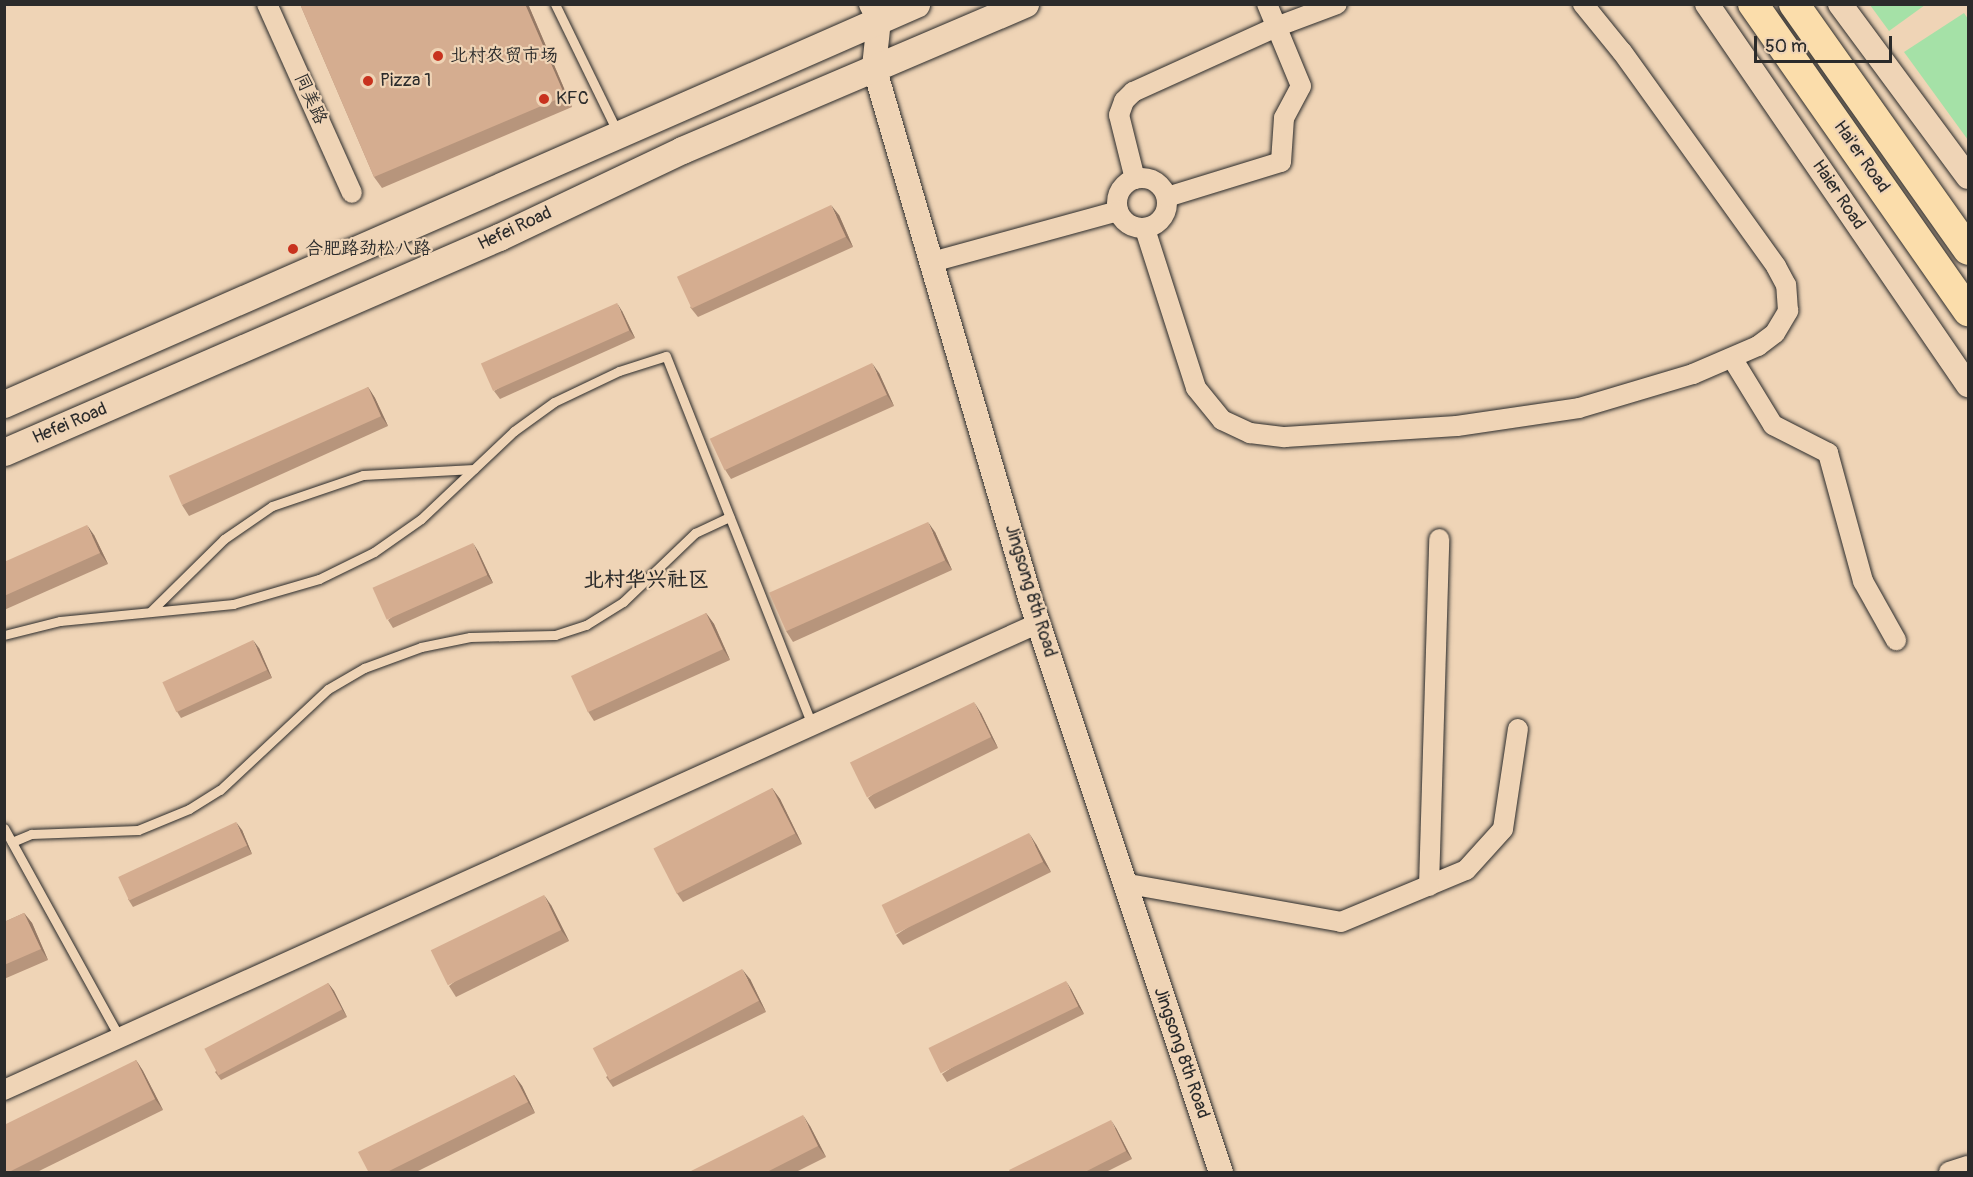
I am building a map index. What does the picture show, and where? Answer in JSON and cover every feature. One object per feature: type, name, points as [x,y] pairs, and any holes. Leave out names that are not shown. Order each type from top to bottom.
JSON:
[{"type":"main road","points":[[4,404],[619,135],[875,12],[916,4]]},
{"type":"main road","name":"Hefei Road","points":[[4,452],[489,242],[682,150],[1025,4]]},
{"type":"main road","name":"Hai'er Road","points":[[1753,4],[1968,311]]},
{"type":"main road","name":"Hai'er Road","points":[[1794,4],[1968,250]]},
{"type":"street","name":"同美路","points":[[267,4],[352,193]]},
{"type":"street","points":[[1167,197],[1281,162],[1284,118],[1301,86],[1267,4]]},
{"type":"street","points":[[1135,179],[1120,131],[1119,115],[1124,101],[1133,92],[1276,27],[1337,4]]},
{"type":"street","points":[[1145,229],[1196,388],[1222,420],[1250,434],[1285,437],[1457,426],[1579,408],[1694,374],[1758,346],[1785,321],[1789,300],[1786,285],[1750,226],[1582,4]]},
{"type":"street","name":"Haier Road","points":[[1707,4],[1968,385]]},
{"type":"street","points":[[1840,4],[1968,177]]},
{"type":"street","name":"Jingsong 8th Road","points":[[875,12],[874,67],[1039,622],[1216,1171]]},
{"type":"street","points":[[1135,179],[1158,184],[1167,197],[1166,214],[1145,229],[1128,225],[1118,211],[1122,188],[1135,179]]},
{"type":"street","points":[[932,262],[1118,211]]},
{"type":"street","points":[[1732,358],[1773,425],[1828,453],[1863,581],[1896,640]]},
{"type":"street","points":[[1429,886],[1439,539]]},
{"type":"street","points":[[4,1090],[1039,622]]},
{"type":"street","points":[[1123,882],[1341,922],[1466,870],[1503,829],[1518,729]]},
{"type":"street","points":[[1949,1173],[1968,1166]]},
{"type":"lane","points":[[555,4],[619,135]]},
{"type":"lane","points":[[4,635],[60,621],[233,604],[319,579],[374,552],[421,519],[514,431],[554,402],[619,371],[666,357],[812,725]]},
{"type":"lane","points":[[150,612],[224,539],[272,506],[363,475],[474,469]]},
{"type":"lane","points":[[12,842],[30,834],[138,830],[189,809],[219,789],[328,689],[364,668],[421,647],[470,637],[555,635],[586,625],[623,602],[695,533],[730,517]]},
{"type":"lane","points":[[4,828],[120,1038]]},
{"type":"green space","points":[[1870,5],[1925,5],[1889,31]]},
{"type":"green space","points":[[1964,13],[1968,19],[1968,140],[1904,52]]},
{"type":"building","name":"北村农贸市场","points":[[300,4],[525,4],[565,96],[374,177]]},
{"type":"building","points":[[831,205],[846,237],[692,309],[677,277]]},
{"type":"building","points":[[617,303],[629,330],[493,391],[481,364]]},
{"type":"building","points":[[872,363],[887,395],[725,470],[710,439]]},
{"type":"building","points":[[368,387],[381,416],[182,505],[169,476]]},
{"type":"building","points":[[928,522],[945,560],[786,631],[769,593]]},
{"type":"building","points":[[87,525],[100,553],[4,596],[4,562]]},
{"type":"building","points":[[473,543],[487,575],[387,620],[373,588]]},
{"type":"building","points":[[706,613],[723,649],[588,712],[571,676]]},
{"type":"building","points":[[253,640],[267,670],[176,712],[162,682]]},
{"type":"building","points":[[974,702],[991,737],[867,798],[850,762]]},
{"type":"building","points":[[772,788],[795,833],[677,894],[653,848]]},
{"type":"building","points":[[236,822],[247,846],[129,901],[118,877]]},
{"type":"building","points":[[1029,833],[1043,862],[896,934],[882,905]]},
{"type":"building","points":[[544,895],[561,930],[448,985],[431,950]]},
{"type":"building","points":[[24,913],[41,949],[4,965],[4,922]]},
{"type":"building","points":[[742,969],[759,1001],[610,1080],[593,1048]]},
{"type":"building","points":[[1066,981],[1078,1006],[941,1073],[928,1048]]},
{"type":"building","points":[[328,983],[342,1009],[218,1075],[204,1049]]},
{"type":"building","points":[[136,1060],[155,1099],[4,1173],[4,1125]]},
{"type":"building","points":[[514,1075],[528,1102],[385,1173],[369,1173],[358,1152]]},
{"type":"building","points":[[803,1115],[818,1146],[765,1173],[687,1173]]},
{"type":"building","points":[[1111,1120],[1126,1151],[1083,1173],[1011,1173],[1009,1170]]},
{"type":"place","name":"北村农贸市场","points":[[438,56]]},
{"type":"place","name":"Pizza 1","points":[[368,81]]},
{"type":"place","name":"KFC","points":[[544,99]]},
{"type":"place","name":"合肥路劲松八路","points":[[293,249]]},
{"type":"district","name":"北村华兴社区","points":[[646,580]]}]
